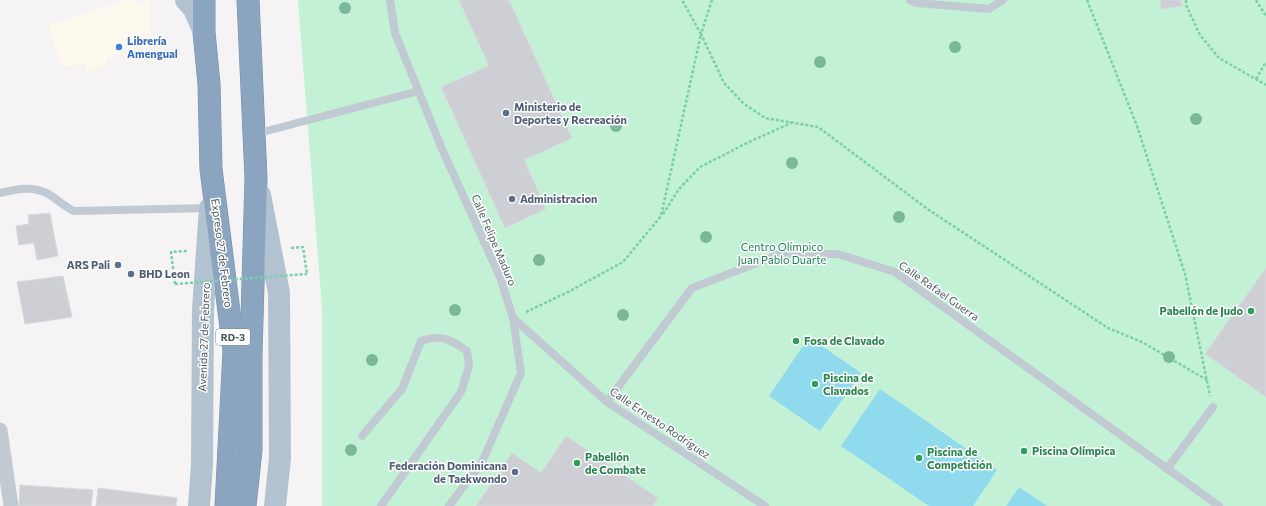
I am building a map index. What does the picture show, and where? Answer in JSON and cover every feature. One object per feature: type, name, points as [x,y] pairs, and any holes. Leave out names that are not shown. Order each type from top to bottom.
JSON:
[{"type":"highway","name":"RD-3","points":[[245,506],[250,450],[256,178],[248,0]]},
{"type":"highway","name":"Expreso 27 de Febrero","points":[[204,32],[209,84],[211,169],[234,351],[226,506]]},
{"type":"main road","name":"RD-3","points":[[194,2],[204,32]]},
{"type":"main road","name":"Avenida 27 de Febrero","points":[[199,506],[202,464],[204,309],[211,169]]},
{"type":"main road","name":"RD-3","points":[[256,178],[279,293],[280,458],[275,506]]},
{"type":"street","points":[[0,430],[11,506]]},
{"type":"lane","name":"Calle Felipe Maduro","points":[[390,0],[395,33],[442,149],[500,277],[513,318],[521,373],[482,462],[449,506]]},
{"type":"lane","points":[[910,0],[989,9],[1003,0]]},
{"type":"lane","points":[[254,134],[419,91]]},
{"type":"lane","points":[[0,193],[28,188],[49,194],[62,205],[74,211],[210,208]]},
{"type":"lane","name":"Calle Rafael Guerra","points":[[607,402],[692,288],[780,254],[838,254],[895,272],[1219,506]]},
{"type":"lane","name":"Calle Ernesto Rodríguez","points":[[513,318],[607,402],[765,506]]},
{"type":"lane","points":[[362,436],[402,389],[421,341],[434,336],[452,340],[467,351],[469,366],[461,392],[381,506]]},
{"type":"lane","points":[[1167,469],[1213,407]]},
{"type":"path","points":[[682,0],[701,34],[724,83],[743,103],[765,118],[818,127],[926,208],[1108,328],[1142,342],[1207,380]]},
{"type":"path","points":[[661,216],[701,34],[712,0]]},
{"type":"path","points":[[1087,0],[1137,126],[1185,274],[1213,407]]},
{"type":"path","points":[[1186,0],[1186,5],[1200,35],[1219,58],[1266,86]]},
{"type":"path","points":[[1256,0],[1266,16]]},
{"type":"path","points":[[1256,79],[1266,62]]},
{"type":"path","points":[[513,318],[568,292],[623,262],[661,216],[679,189],[700,167],[749,142],[792,123]]},
{"type":"path","points":[[171,252],[175,284],[307,274],[303,247]]},
{"type":"shaded area","points":[[126,0],[134,0],[136,4],[149,1],[151,38],[119,47],[118,54],[105,60],[107,64],[86,73],[84,64],[62,67],[48,25]]},
{"type":"green space","name":"Centro Olímpico Juan Pablo Duarte","points":[[298,0],[1266,0],[1266,506],[322,506],[322,308]]},
{"type":"water","name":"Piscina de Clavados","points":[[809,337],[861,373],[820,431],[769,396]]},
{"type":"water","name":"Piscina de Competición","points":[[880,389],[997,470],[973,506],[929,506],[841,446]]},
{"type":"water","points":[[1019,487],[1047,506],[1006,506]]},
{"type":"building","name":"Ministerio de Deportes y Recreación","points":[[459,0],[509,0],[572,138],[524,160],[546,209],[505,228],[441,87],[489,66]]},
{"type":"building","points":[[1160,0],[1181,0],[1182,6],[1161,9]]},
{"type":"building","points":[[50,213],[58,256],[37,260],[34,243],[19,245],[16,226],[29,224],[28,215]]},
{"type":"building","name":"Pabellón de Judo","points":[[1266,268],[1266,397],[1205,354]]},
{"type":"building","points":[[63,276],[72,317],[25,324],[17,282]]},
{"type":"building","name":"Pabellón de Combate","points":[[566,436],[658,498],[653,506],[476,506],[512,453],[541,473]]},
{"type":"building","points":[[20,485],[93,490],[91,506],[19,506]]},
{"type":"building","points":[[98,488],[177,498],[176,506],[96,506]]},
{"type":"place","name":"Librería Amengual","points":[[119,47]]},
{"type":"place","name":"Ministerio de Deportes y Recreación","points":[[506,113]]},
{"type":"place","name":"Administracion","points":[[512,199]]},
{"type":"place","name":"ARS Pali","points":[[118,265]]},
{"type":"place","name":"BHD Leon","points":[[131,274]]},
{"type":"place","name":"Pabellón de Judo","points":[[1251,311]]},
{"type":"place","name":"Fosa de Clavado","points":[[796,341]]},
{"type":"place","name":"Piscina de Clavados","points":[[815,384]]},
{"type":"place","name":"Piscina Olímpica","points":[[1024,451]]},
{"type":"place","name":"Piscina de Competición","points":[[919,458]]},
{"type":"place","name":"Pabellón de Combate","points":[[577,463]]},
{"type":"place","name":"Federación Dominicana de Taekwondo","points":[[515,472]]}]
